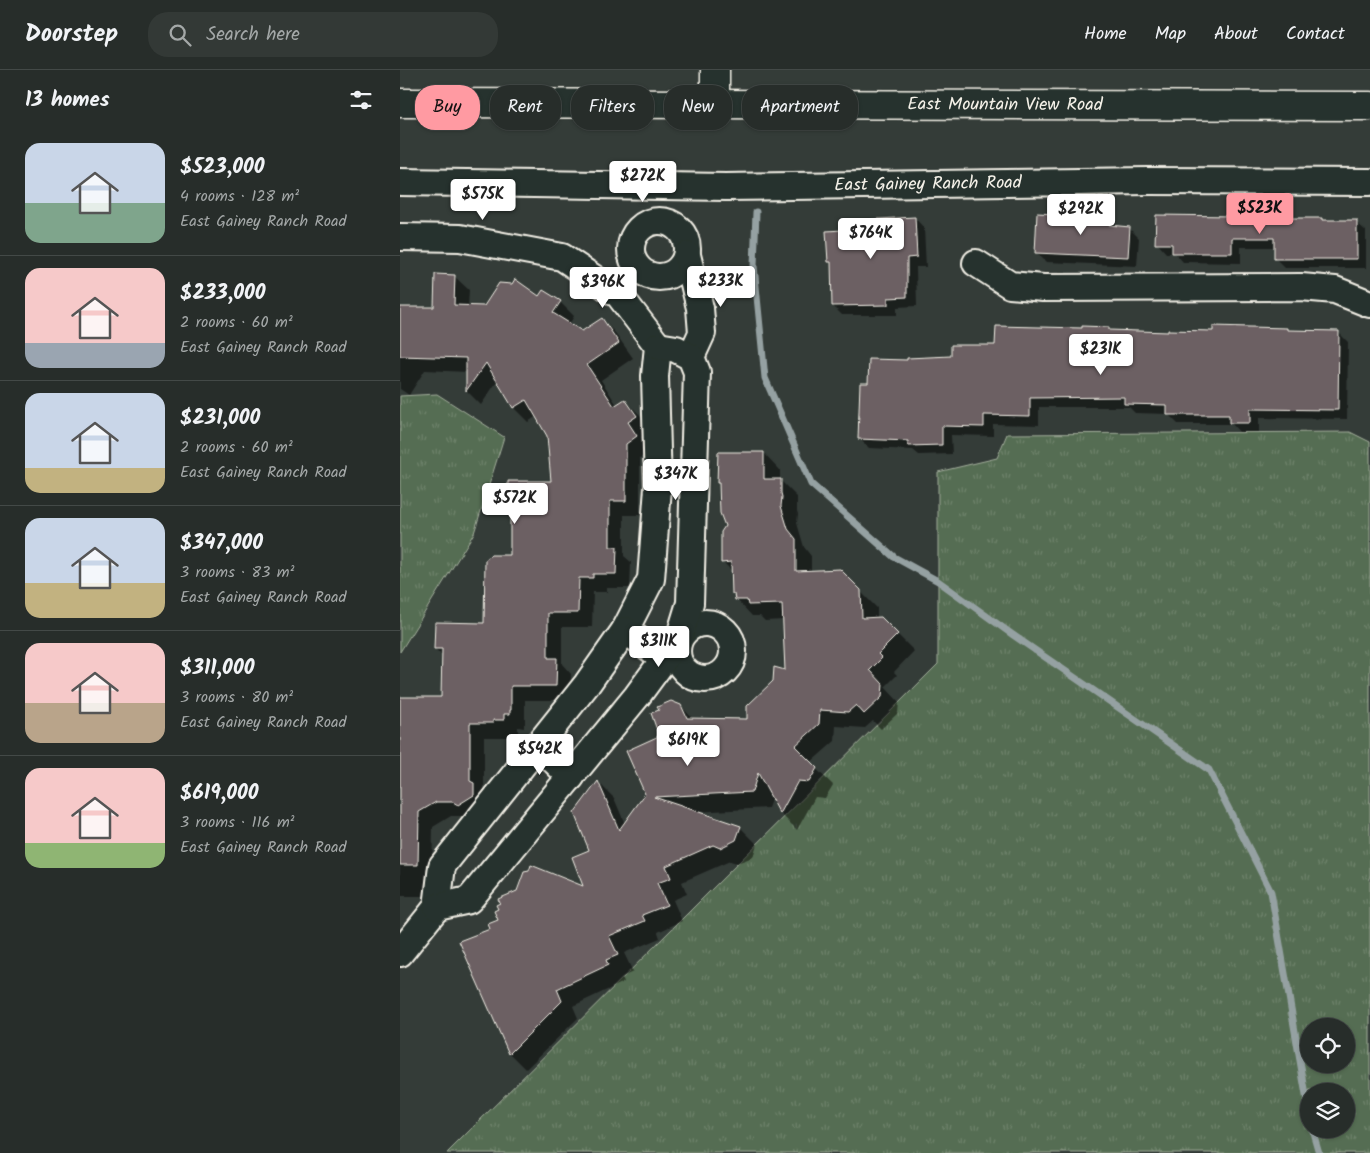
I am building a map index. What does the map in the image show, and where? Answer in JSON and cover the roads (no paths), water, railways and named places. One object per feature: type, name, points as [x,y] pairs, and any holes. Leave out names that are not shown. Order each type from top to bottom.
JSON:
[{"type":"main road","points":[[714,70],[714,85]]},
{"type":"main road","name":"East Mountain View Road","points":[[400,103],[664,104]]},
{"type":"main road","name":"East Mountain View Road","points":[[732,104],[1370,106]]},
{"type":"street","name":"East Gainey Ranch Road","points":[[400,182],[794,187],[1148,181],[1370,182]]},
{"type":"street","points":[[663,221],[664,186]]},
{"type":"street","points":[[663,221],[680,229],[688,246],[687,255],[684,264],[669,276],[660,277],[642,272],[632,257],[631,247],[633,238],[645,224],[663,221]]},
{"type":"street","points":[[400,237],[460,238],[562,257],[619,295],[658,346],[655,376],[658,480],[651,579],[625,630],[587,684],[442,866],[436,907],[400,953]]},
{"type":"street","points":[[436,907],[469,900],[638,696],[672,649],[690,603],[696,372],[691,357],[702,333],[700,308],[687,255]]},
{"type":"street","points":[[976,263],[1010,285],[1043,288],[1302,287],[1335,290],[1370,304]]},
{"type":"street","points":[[619,295],[642,272]]},
{"type":"street","points":[[658,346],[676,349],[691,357]]},
{"type":"street","points":[[658,480],[694,479]]},
{"type":"street","points":[[625,630],[672,649]]},
{"type":"street","points":[[538,745],[571,777]]},
{"type":"waterway","points":[[756,212],[754,266],[765,378],[811,484],[894,557],[938,581],[1209,770],[1271,892],[1304,1083]]},
{"type":"waterway","points":[[1315,1138],[1319,1153]]}]
